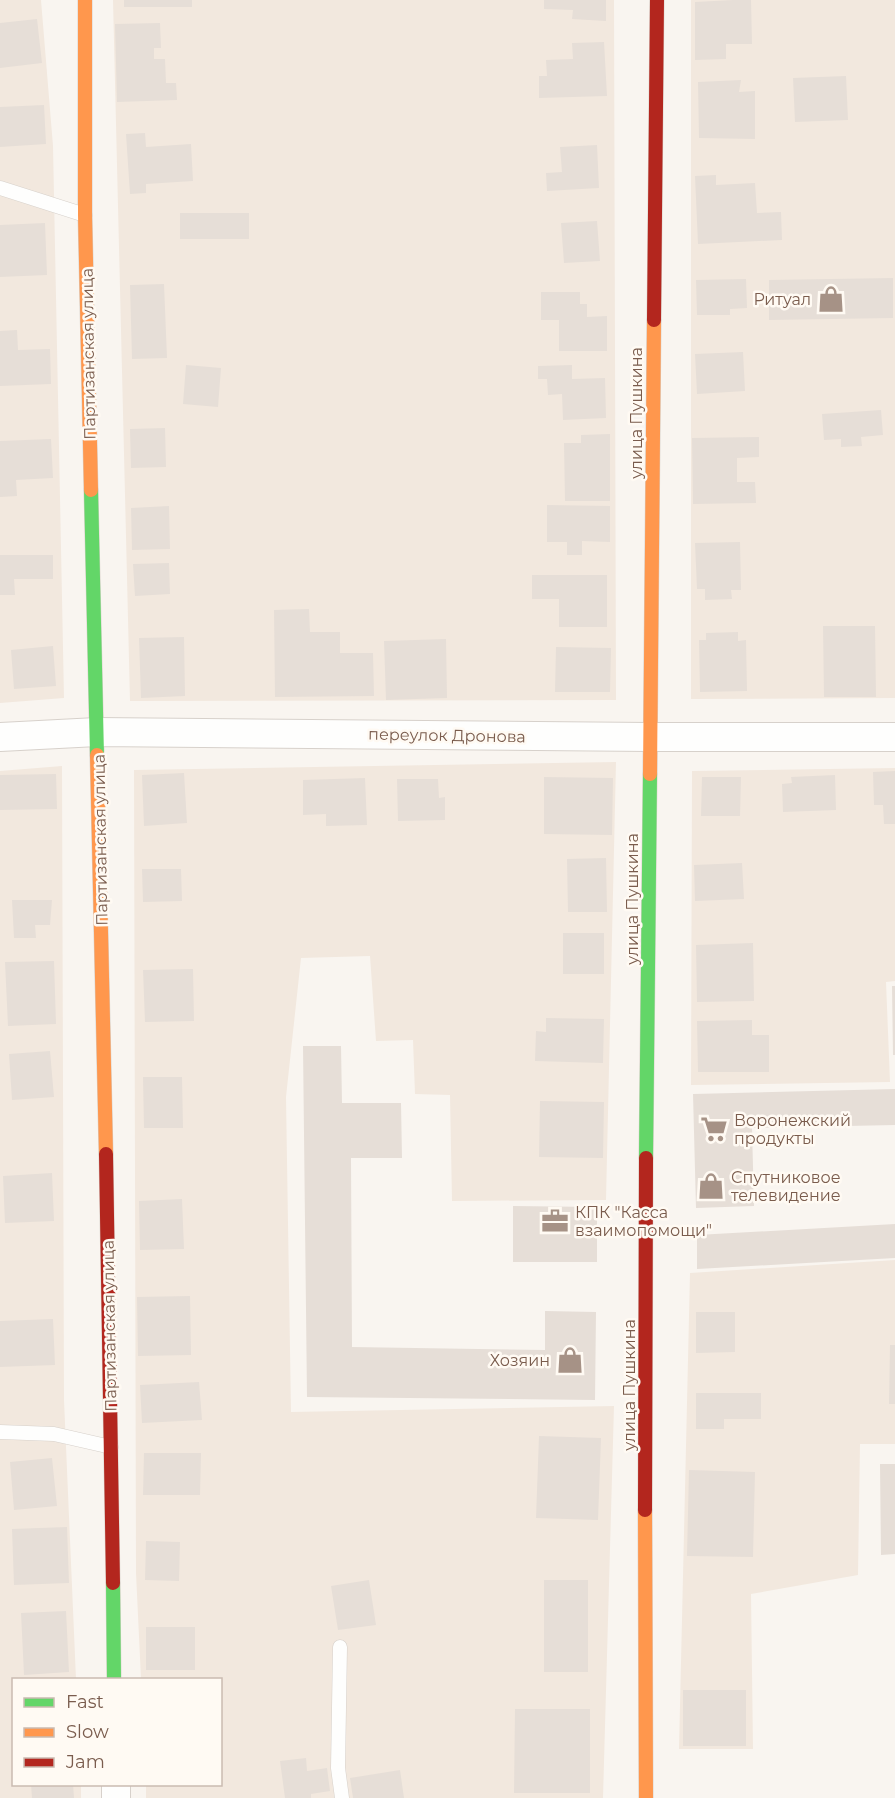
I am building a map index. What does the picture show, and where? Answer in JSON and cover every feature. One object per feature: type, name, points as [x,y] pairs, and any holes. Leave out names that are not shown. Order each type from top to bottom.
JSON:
[{"type":"street","name":"Партизанская улица","points":[[86,0],[85,215],[114,1678]]},
{"type":"street","name":"улица Пушкина","points":[[645,1798],[645,1301],[657,0]]},
{"type":"street","name":"переулок Дронова","points":[[0,737],[97,732],[650,737],[895,736]]},
{"type":"lane","points":[[0,188],[85,215]]},
{"type":"lane","points":[[0,1432],[54,1434],[111,1447]]},
{"type":"lane","points":[[340,1647],[338,1768],[342,1798]]},
{"type":"shaded area","points":[[0,0],[41,0],[53,146],[64,698],[0,703]]},
{"type":"shaded area","points":[[113,0],[614,0],[616,700],[130,701]]},
{"type":"shaded area","points":[[691,0],[895,0],[895,698],[691,699]]},
{"type":"shaded area","points":[[616,762],[606,1200],[452,1201],[450,1095],[415,1094],[413,1040],[376,1041],[370,956],[301,958],[286,1097],[291,1412],[614,1406],[603,1798],[146,1798],[146,1786],[222,1786],[222,1678],[141,1678],[136,1573],[134,770]]},
{"type":"shaded area","points":[[62,766],[64,1400],[76,1678],[12,1678],[12,1786],[81,1786],[81,1798],[0,1798],[0,771]]},
{"type":"shaded area","points":[[895,768],[895,981],[886,982],[890,1082],[691,1085],[692,771]]},
{"type":"shaded area","points":[[895,1260],[895,1444],[860,1444],[858,1575],[751,1594],[753,1749],[679,1749],[690,1273]]},
{"type":"building","points":[[124,0],[192,0],[192,7],[124,7]]},
{"type":"building","points":[[544,0],[606,0],[606,21],[572,19],[573,10],[544,9]]},
{"type":"building","points":[[751,0],[752,44],[726,44],[726,59],[695,60],[695,2]]},
{"type":"building","points":[[37,19],[42,63],[0,68],[0,23]]},
{"type":"building","points":[[160,23],[161,48],[154,48],[154,59],[165,59],[166,83],[176,83],[177,100],[117,102],[115,24]]},
{"type":"building","points":[[604,42],[607,96],[539,98],[539,76],[547,76],[546,60],[573,59],[572,43]]},
{"type":"building","points":[[846,76],[848,120],[795,122],[793,78]]},
{"type":"building","points":[[741,80],[739,92],[755,91],[755,139],[699,138],[698,82]]},
{"type":"building","points":[[44,105],[46,144],[0,147],[0,107]]},
{"type":"building","points":[[145,133],[146,147],[191,144],[193,181],[146,184],[146,193],[130,194],[126,134]]},
{"type":"building","points":[[597,145],[599,188],[547,191],[546,173],[562,172],[560,147]]},
{"type":"building","points":[[716,175],[716,185],[755,183],[757,213],[781,212],[782,240],[698,244],[695,176]]},
{"type":"building","points":[[180,213],[249,213],[249,239],[180,239]]},
{"type":"building","points":[[597,221],[600,261],[564,263],[561,223]]},
{"type":"building","points":[[45,223],[47,275],[0,277],[0,225]]},
{"type":"building","name":"Ритуал","points":[[893,278],[893,318],[769,320],[769,280]]},
{"type":"building","points":[[746,279],[747,308],[730,309],[730,315],[697,315],[696,280]]},
{"type":"building","points":[[164,284],[167,358],[132,359],[130,285]]},
{"type":"building","points":[[541,292],[580,292],[580,304],[587,304],[587,317],[607,316],[607,351],[559,351],[559,320],[541,320]]},
{"type":"building","points":[[17,330],[18,350],[50,349],[51,384],[0,386],[0,331]]},
{"type":"building","points":[[743,352],[745,391],[697,394],[695,354]]},
{"type":"building","points":[[186,365],[221,368],[218,407],[183,404]]},
{"type":"building","points":[[572,365],[572,379],[605,378],[606,418],[563,420],[562,394],[548,395],[547,379],[538,379],[538,366]]},
{"type":"building","points":[[881,410],[883,435],[861,437],[862,446],[841,447],[841,439],[824,440],[822,414]]},
{"type":"building","points":[[165,428],[166,467],[131,468],[130,429]]},
{"type":"building","points":[[610,434],[610,501],[565,501],[564,443],[581,443],[581,435]]},
{"type":"building","points":[[759,437],[759,457],[737,458],[737,482],[755,482],[756,503],[693,504],[692,438]]},
{"type":"building","points":[[51,439],[53,478],[16,480],[17,496],[0,497],[0,441]]},
{"type":"building","points":[[547,505],[610,506],[610,542],[582,541],[582,555],[567,555],[567,542],[547,542]]},
{"type":"building","points":[[169,506],[170,549],[132,550],[131,508]]},
{"type":"building","points":[[740,542],[741,590],[731,590],[732,599],[705,600],[705,589],[697,589],[695,543]]},
{"type":"building","points":[[0,555],[53,555],[53,579],[14,579],[15,595],[0,595]]},
{"type":"building","points":[[169,563],[170,594],[135,596],[133,564]]},
{"type":"building","points":[[532,575],[607,575],[607,627],[559,627],[559,599],[532,599]]},
{"type":"building","points":[[309,609],[310,632],[340,632],[340,653],[373,653],[374,696],[275,697],[274,610]]},
{"type":"building","points":[[823,626],[875,626],[876,697],[824,697]]},
{"type":"building","points":[[738,632],[738,641],[746,640],[747,691],[700,692],[699,640],[706,640],[706,633]]},
{"type":"building","points":[[184,637],[185,696],[141,698],[139,638]]},
{"type":"building","points":[[446,639],[447,698],[386,700],[384,641]]},
{"type":"building","points":[[53,646],[56,686],[14,689],[11,650]]},
{"type":"building","points":[[556,647],[611,648],[610,692],[555,692]]},
{"type":"building","points":[[895,771],[895,824],[884,824],[883,805],[874,805],[873,772]]},
{"type":"building","points":[[184,773],[187,823],[144,826],[142,775]]},
{"type":"building","points":[[56,774],[57,809],[0,810],[0,775]]},
{"type":"building","points":[[835,775],[836,810],[783,812],[782,784],[792,783],[791,777]]},
{"type":"building","points":[[544,777],[613,778],[612,835],[544,834]]},
{"type":"building","points":[[702,777],[741,777],[740,816],[701,816]]},
{"type":"building","points":[[365,778],[367,825],[326,826],[326,814],[303,815],[303,780]]},
{"type":"building","points":[[397,779],[438,779],[439,798],[445,797],[445,820],[398,821]]},
{"type":"building","points":[[606,858],[607,912],[568,912],[567,859]]},
{"type":"building","points":[[742,863],[744,899],[695,901],[694,865]]},
{"type":"building","points":[[142,869],[181,869],[182,901],[143,902]]},
{"type":"building","points":[[12,900],[52,900],[50,925],[35,925],[36,938],[14,938]]},
{"type":"building","points":[[563,933],[604,933],[604,974],[563,974]]},
{"type":"building","points":[[753,943],[754,1001],[697,1002],[696,945]]},
{"type":"building","points":[[54,961],[56,1024],[8,1026],[5,962]]},
{"type":"building","points":[[193,969],[194,1021],[145,1022],[143,970]]},
{"type":"building","points":[[892,986],[895,986],[895,1055],[893,1055]]},
{"type":"building","points":[[546,1018],[604,1019],[603,1063],[535,1061],[536,1031],[546,1032]]},
{"type":"building","points":[[752,1020],[752,1035],[769,1035],[769,1072],[698,1072],[697,1021]]},
{"type":"building","points":[[303,1046],[341,1046],[342,1103],[401,1103],[402,1158],[351,1158],[352,1347],[545,1350],[545,1311],[596,1312],[595,1400],[307,1397]]},
{"type":"building","points":[[50,1051],[54,1097],[12,1100],[9,1054]]},
{"type":"building","points":[[143,1077],[182,1077],[183,1128],[144,1128]]},
{"type":"building","points":[[895,1089],[895,1125],[752,1128],[754,1206],[696,1208],[693,1094]]},
{"type":"building","points":[[540,1101],[604,1102],[603,1158],[539,1157]]},
{"type":"building","points":[[52,1173],[54,1221],[5,1223],[3,1176]]},
{"type":"building","points":[[182,1199],[184,1249],[140,1250],[139,1201]]},
{"type":"building","name":"КПК \"Касса взаимопомощи\"","points":[[513,1206],[597,1207],[597,1262],[513,1262]]},
{"type":"building","points":[[895,1224],[895,1258],[697,1269],[697,1235]]},
{"type":"building","points":[[190,1296],[191,1355],[138,1356],[137,1297]]},
{"type":"building","points":[[696,1312],[735,1312],[735,1352],[696,1353]]},
{"type":"building","points":[[53,1319],[55,1365],[0,1367],[0,1321]]},
{"type":"building","points":[[890,1345],[895,1345],[895,1404],[889,1404]]},
{"type":"building","points":[[199,1382],[202,1420],[142,1423],[140,1385]]},
{"type":"building","points":[[696,1393],[761,1393],[761,1419],[724,1419],[724,1429],[696,1429]]},
{"type":"building","points":[[539,1436],[601,1438],[598,1520],[536,1518]]},
{"type":"building","points":[[144,1453],[201,1453],[200,1495],[143,1495]]},
{"type":"building","points":[[52,1458],[57,1506],[14,1510],[10,1462]]},
{"type":"building","points":[[880,1464],[895,1464],[895,1554],[881,1555]]},
{"type":"building","points":[[689,1470],[755,1472],[753,1557],[687,1556]]},
{"type":"building","points":[[67,1527],[69,1583],[14,1585],[12,1529]]},
{"type":"building","points":[[146,1541],[180,1542],[179,1581],[145,1580]]},
{"type":"building","points":[[369,1580],[376,1625],[338,1630],[331,1586]]},
{"type":"building","points":[[544,1580],[588,1580],[588,1672],[544,1672]]},
{"type":"building","points":[[66,1611],[69,1672],[24,1675],[21,1613]]},
{"type":"building","points":[[146,1627],[195,1627],[195,1670],[146,1670]]},
{"type":"building","points":[[683,1690],[746,1690],[746,1746],[683,1746]]},
{"type":"building","points":[[515,1709],[590,1709],[590,1793],[514,1793]]},
{"type":"building","points":[[306,1758],[307,1771],[327,1768],[330,1791],[311,1794],[311,1798],[285,1798],[280,1761]]},
{"type":"building","points":[[400,1770],[404,1798],[353,1798],[350,1778]]},
{"type":"building","points":[[31,1786],[73,1786],[74,1798],[32,1798]]},
{"type":"traffic: fast","points":[[91,490],[97,755]]},
{"type":"traffic: fast","points":[[646,1158],[650,774]]},
{"type":"traffic: fast","points":[[113,1583],[114,1678]]},
{"type":"traffic: slow","points":[[85,0],[85,215],[91,490]]},
{"type":"traffic: slow","points":[[650,774],[654,320]]},
{"type":"traffic: slow","points":[[97,755],[106,1154]]},
{"type":"traffic: slow","points":[[645,1510],[646,1798]]},
{"type":"traffic: jam","points":[[654,320],[657,0]]},
{"type":"traffic: jam","points":[[106,1154],[113,1583]]},
{"type":"traffic: jam","points":[[645,1510],[646,1158]]},
{"type":"place","name":"Ритуал","points":[[831,299]]},
{"type":"place","name":"Воронежский продукты","points":[[714,1129]]},
{"type":"place","name":"Спутниковое телевидение","points":[[711,1186]]},
{"type":"place","name":"КПК \"Касса взаимопомощи\"","points":[[555,1221]]},
{"type":"place","name":"Хозяин","points":[[570,1360]]}]
